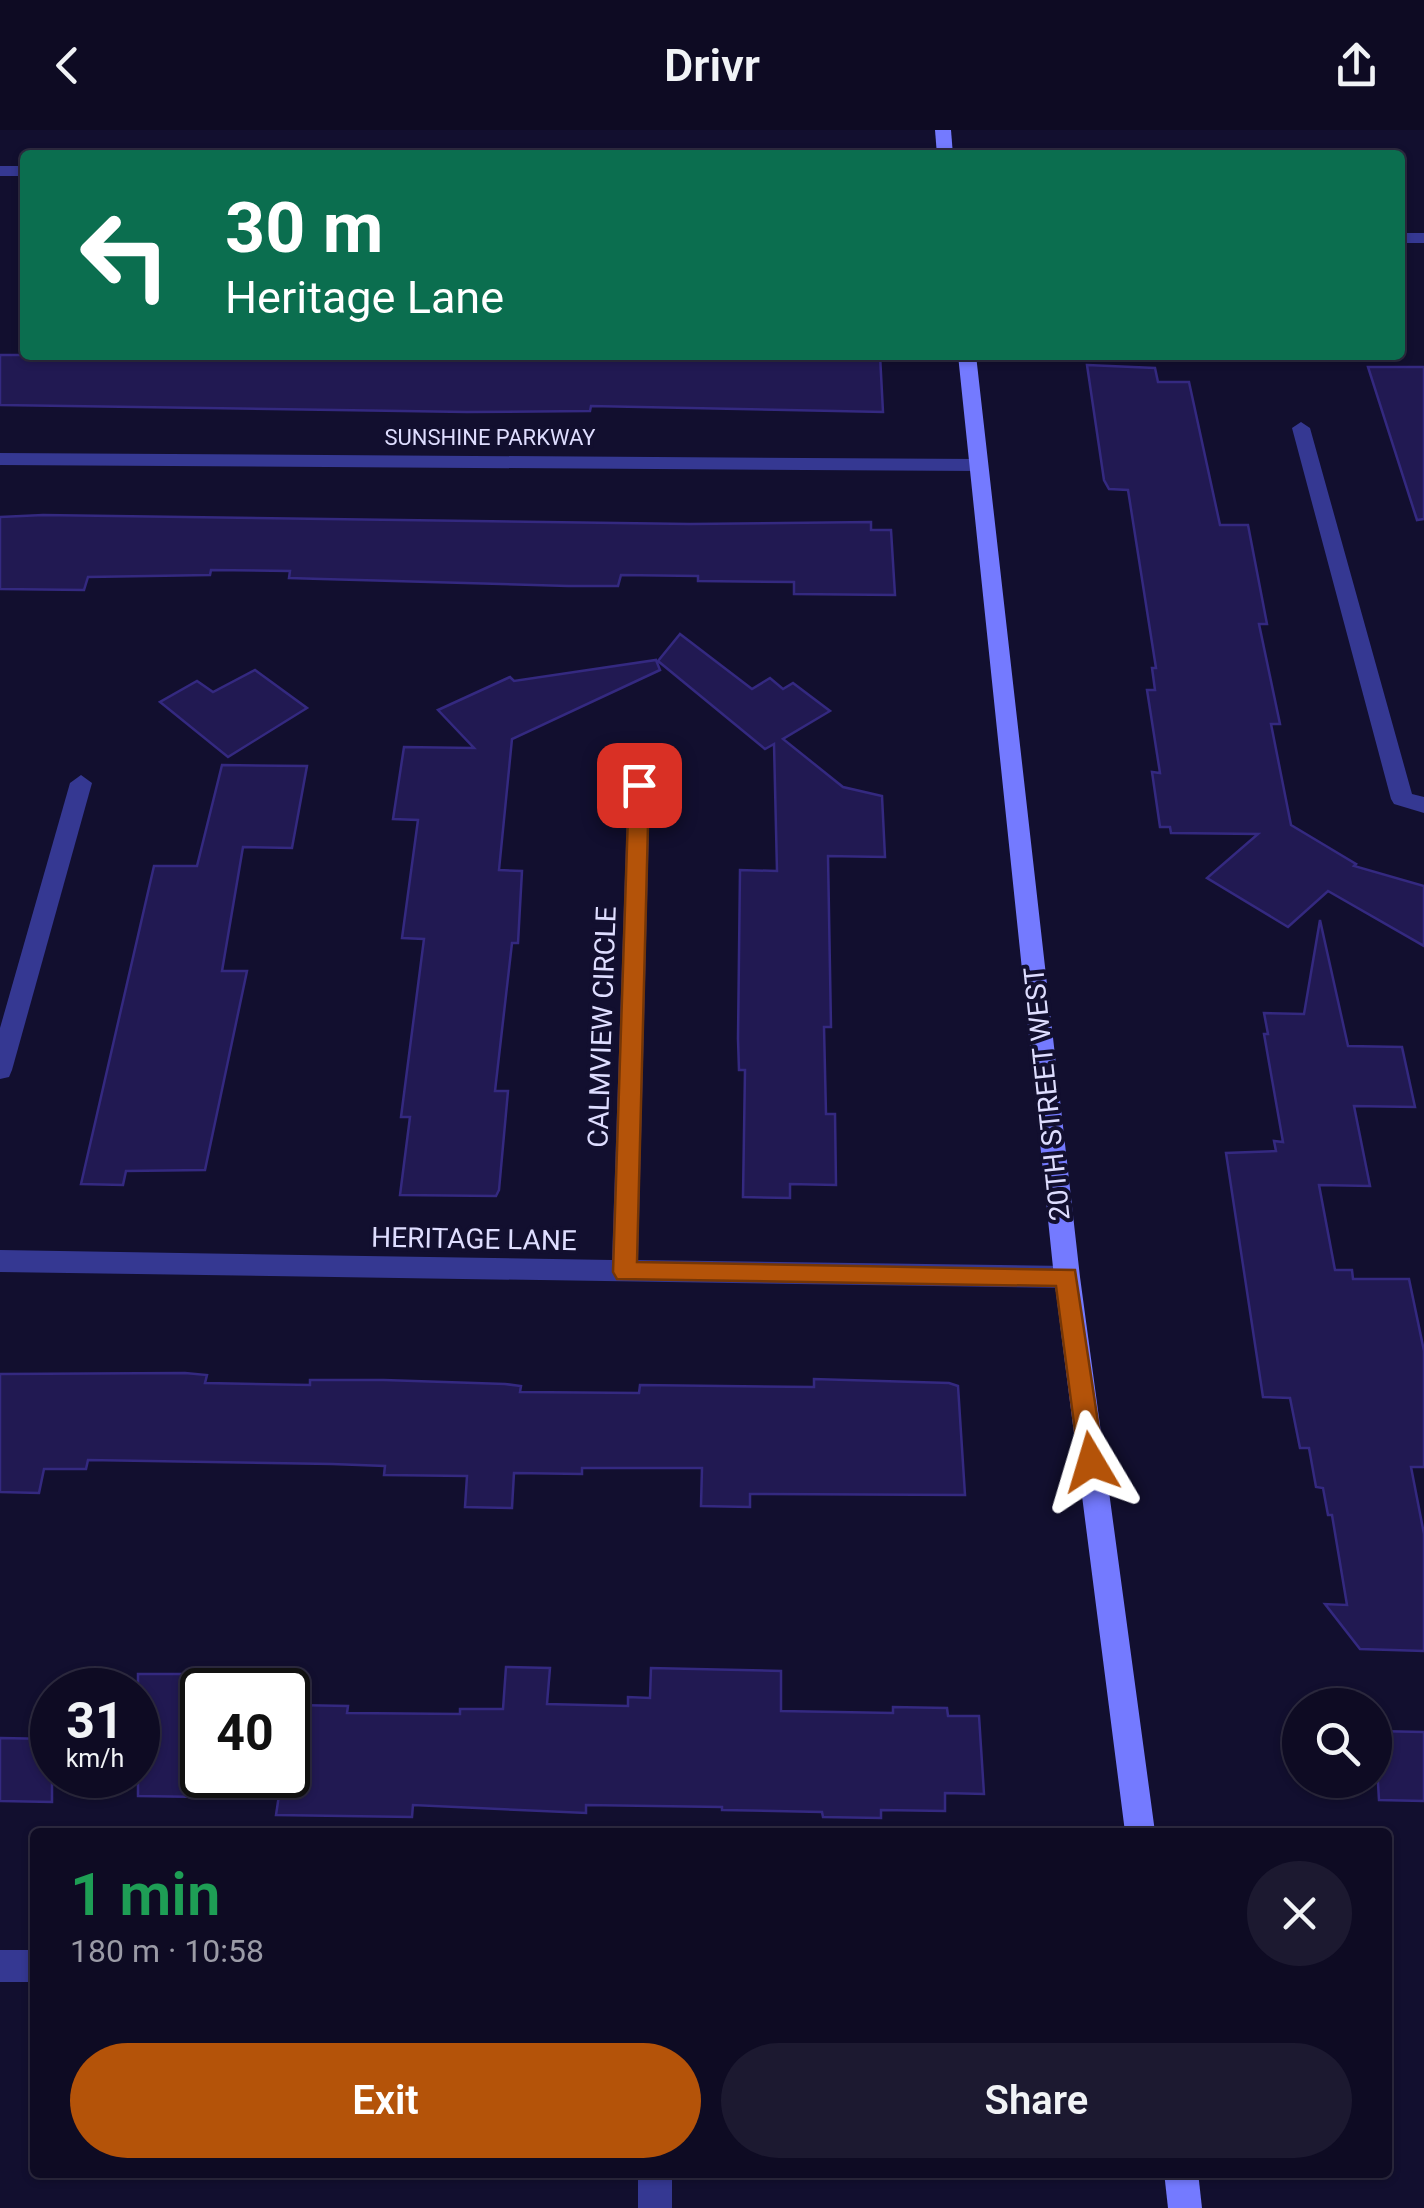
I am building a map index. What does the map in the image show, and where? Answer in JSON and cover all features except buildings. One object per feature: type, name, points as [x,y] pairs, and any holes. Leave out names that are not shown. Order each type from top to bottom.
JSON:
[{"type":"street","name":"20TH STREET WEST","points":[[968,360],[1067,1277],[1139,1828]]},
{"type":"street","points":[[1301,428],[1413,802]]},
{"type":"street","name":"SUNSHINE PARKWAY","points":[[0,459],[979,465]]},
{"type":"street","points":[[0,1070],[81,783]]},
{"type":"street","name":"CALMVIEW CIRCLE","points":[[625,1272],[639,785]]},
{"type":"street","name":"HERITAGE LANE","points":[[0,1262],[1067,1277]]},
{"type":"street","points":[[0,1966],[30,1966]]},
{"type":"street","points":[[655,2178],[655,2208]]},
{"type":"street","points":[[1182,2178],[1185,2208]]},
{"type":"route","points":[[639,785],[625,1272],[1067,1277],[1091,1462]]}]
